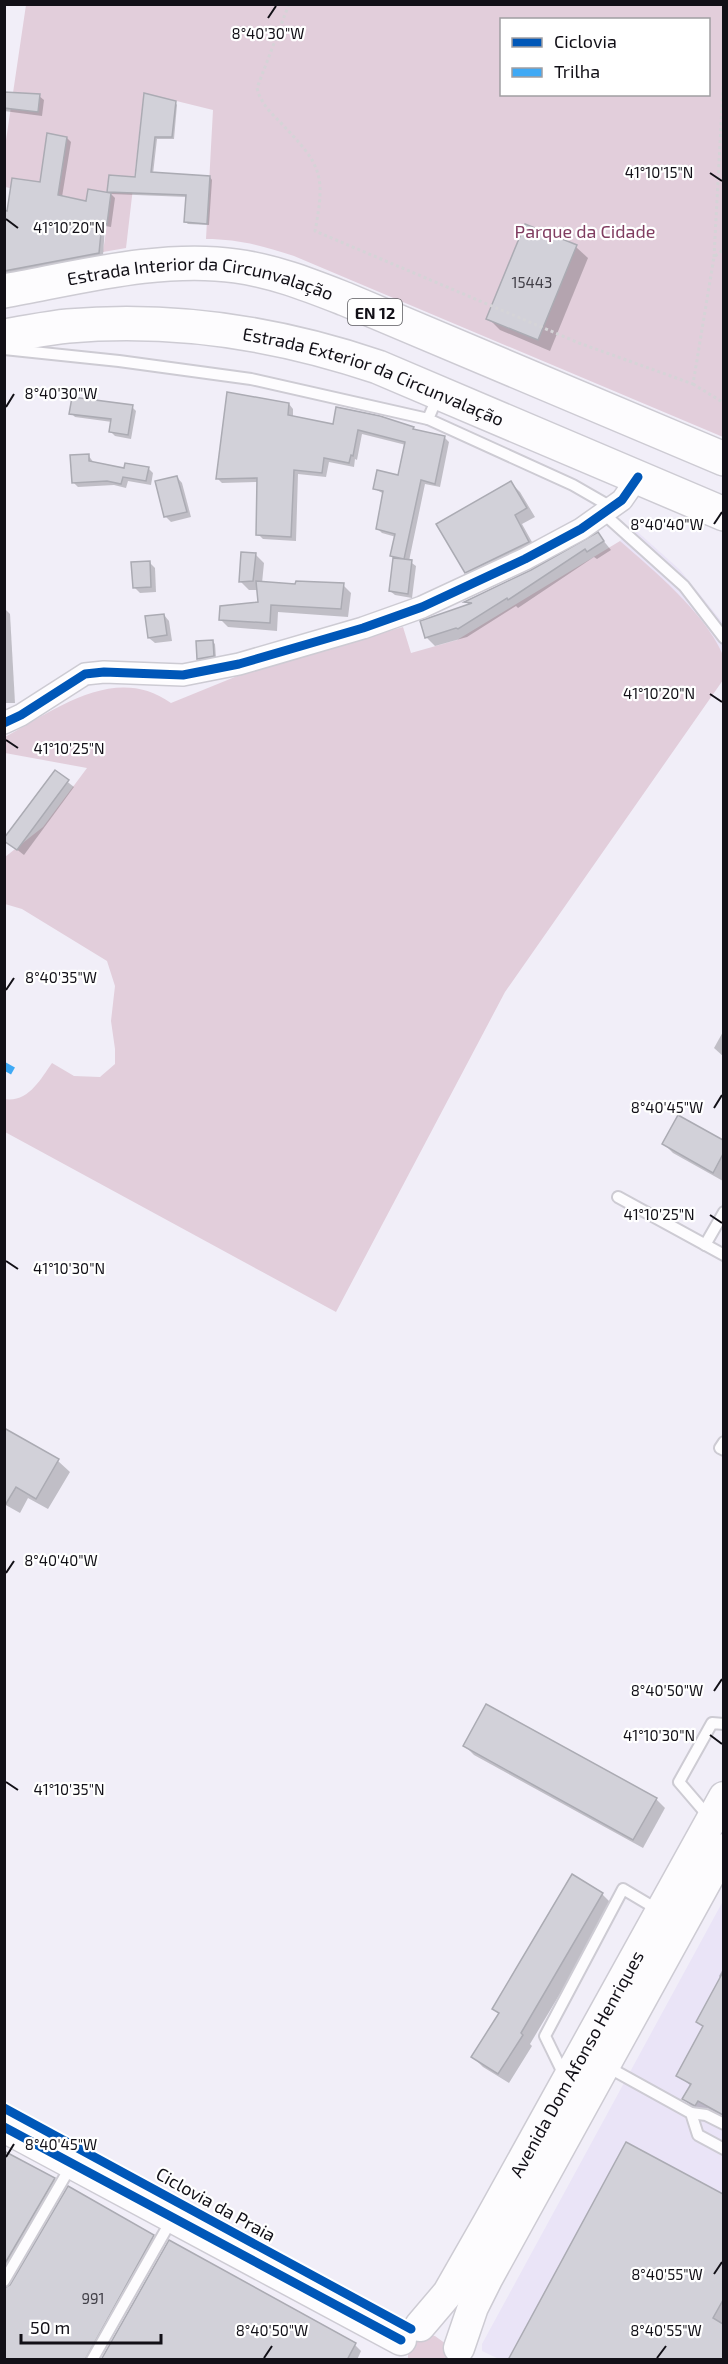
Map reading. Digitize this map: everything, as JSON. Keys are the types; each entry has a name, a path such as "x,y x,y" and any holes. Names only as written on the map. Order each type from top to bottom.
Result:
{"main road":[{"name":"Estrada Interior da Circunvalação","path":"4,291 166,264 234,265 266,271 298,280 345,299 723,459"},
{"name":"Estrada Exterior da Circunvalação","path":"4,336 65,326 143,323 192,325 332,351 378,367 434,406 638,477 723,514"},
{"name":"Avenida Dom Afonso Henriques","path":"406,2342 448,2293 717,1808"},
{"name":"Avenida Dom Afonso Henriques","path":"459,2354 473,2307 487,2280 723,1852"},
{"path":"4,2127 406,2342"},
{"name":"Avenida Dom Afonso Henriques","path":"406,2342 430,2325 448,2331 459,2354"}],"street":[{"path":"4,723 21,715 85,674 104,672 183,675 239,664 393,618 525,559 608,511 622,500 638,477"}],"lane":[{"path":"4,349 119,361 434,406 573,485 608,511 684,586 723,638"},
{"path":"618,1197 723,1256"},
{"path":"705,1245 723,1212"},
{"path":"723,1442 720,1448 723,1450"},
{"path":"717,1808 679,1782 712,1723 723,1724"},
{"path":"567,2081 545,2036 623,1890 660,1911"},
{"path":"605,2065 691,2113 706,2115 723,2124"},
{"path":"691,2113 698,2135 723,2150"},
{"path":"4,2281 72,2163"},
{"path":"92,2360 173,2218"}],"path":[{"path":"289,4 257,88 266,107 293,135 320,174 322,188 315,231 579,343 693,384 723,403"},
{"path":"693,384 714,257 723,68"},
{"path":"714,257 723,249"}],"shaded area":[{"path":"632,527 680,570 723,623 723,655 709,632 620,541"},
{"path":"723,1901 723,2300 691,2359 499,2359 482,2351 482,2344"}],"green space":[{"name":"Parque da Cidade","path":"26,5 723,5 723,437 294,256 251,244 206,239 213,110 144,93 126,248 103,252 114,175 109,175 105,204 98,191 88,189 86,201 63,196 36,214 18,212 22,179 12,178 10,188 5,187 5,147"},
{"path":"620,541 677,593 703,622 723,656 723,680 505,992 336,1312 5,1132 4,1099 27,1094 52,1063 74,1076 100,1077 115,1064 111,1021 115,986 107,961 22,909 5,904 5,857 43,827 87,768 5,753 5,737 65,704 107,689 128,688 150,692 171,703 252,670 403,627 411,653 457,640"},
{"path":"429,2335 435,2336 446,2344 449,2360 408,2360 409,2350 413,2343"}],"building":[{"path":"4,92 40,94 38,112 4,108"},
{"path":"144,93 176,101 172,137 155,137 151,172 210,176 207,224 184,222 186,195 107,192 109,175 135,177"},
{"path":"47,133 67,137 58,195 86,201 88,189 111,193 107,224 102,223 99,253 4,271 4,210 7,211 12,178 40,182"},
{"path":"525,224 577,245 538,340 486,319"},
{"path":"227,392 289,403 288,415 333,424 336,407 380,416 414,427 413,429 445,436 435,484 421,480 404,559 390,556 395,534 376,529 383,491 373,489 377,470 398,475 405,442 358,430 353,456 351,455 349,463 324,458 322,473 294,470 291,537 256,535 257,478 216,479"},
{"path":"72,397 133,405 128,435 109,432 111,419 69,414"},
{"path":"89,454 89,461 124,468 125,463 149,467 146,481 123,477 121,484 107,481 72,483 70,455"},
{"path":"177,476 187,512 164,517 155,481"},
{"path":"511,481 527,508 515,515 529,542 465,573 436,524"},
{"path":"598,532 604,541 587,552 585,549 508,600 507,598 458,629 425,638 420,621 472,603 464,602 531,570"},
{"path":"241,552 256,553 253,581 239,582"},
{"path":"393,558 412,560 408,594 389,591"},
{"path":"150,561 151,587 133,588 131,562"},
{"path":"256,581 295,584 296,581 344,583 341,609 271,605 270,623 219,620 220,606 258,602"},
{"path":"164,614 167,635 148,638 145,616"},
{"path":"213,640 214,656 197,659 196,641"},
{"path":"55,770 69,780 17,850 4,841 4,838"},
{"path":"678,1115 723,1140 723,1154 713,1173 662,1144"},
{"path":"4,1428 59,1459 36,1499 16,1487 4,1507"},
{"path":"486,1704 657,1798 633,1840 463,1746"},
{"path":"572,1874 603,1893 521,2033 523,2035 498,2074 471,2057 499,2013 492,2009"},
{"path":"723,1972 723,2115 698,2101 695,2106 682,2099 691,2084 676,2076 703,2026 696,2022"},
{"path":"626,2142 723,2194 723,2300 713,2318 723,2324 723,2360 508,2360"},
{"path":"4,2151 55,2178 4,2265"},
{"path":"68,2186 154,2235 85,2360 4,2360 4,2288 10,2285"},
{"path":"169,2240 356,2343 347,2360 101,2360"}],"marked path":[{"path":"4,1066 13,1071"}],"cycle path":[{"path":"4,723 21,715 85,674 104,672 183,675 239,664 363,628 422,607 525,559 581,529 622,500 638,477"},
{"name":"Ciclovia da Praia","path":"4,2108 411,2329"},
{"path":"4,2127 401,2340"}]}
